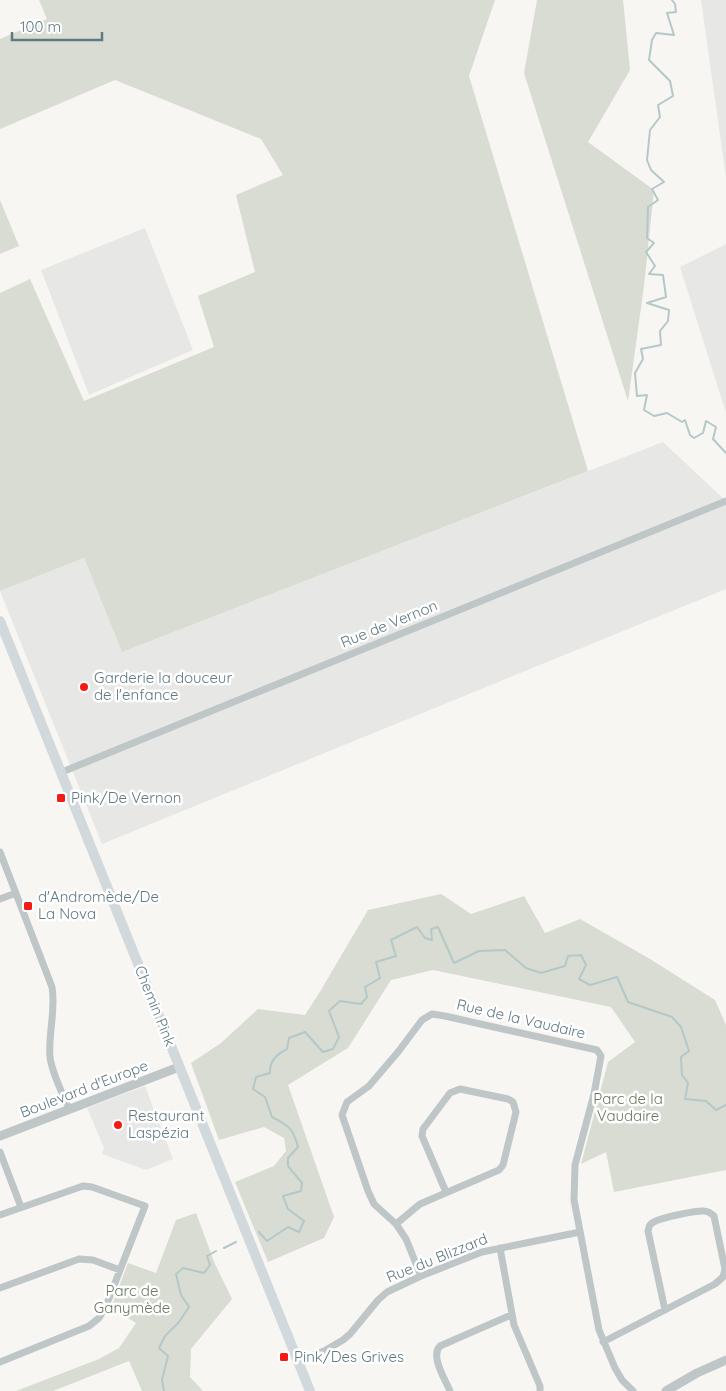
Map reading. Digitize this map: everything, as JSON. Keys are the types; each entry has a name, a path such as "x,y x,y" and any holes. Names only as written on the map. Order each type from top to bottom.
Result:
{"main road":[{"name":"Chemin Pink","path":"0,621 310,1391"}],"street":[{"name":"Rue de Vernon","path":"62,772 726,502"},
{"path":"0,852 52,987 50,1057 52,1067 69,1109"},
{"path":"0,899 16,893"},
{"name":"Rue de la Vaudaire","path":"421,1276 406,1239 396,1224 374,1204 368,1191 342,1115 347,1102 369,1086 422,1020 432,1014 597,1050 601,1056 594,1094 576,1165 574,1200 596,1318 603,1342 618,1374 633,1391"},
{"name":"Boulevard d'Europe","path":"0,1136 179,1067"},
{"path":"396,1224 420,1204 499,1170 503,1165 516,1112 513,1102 508,1099 460,1089 450,1093 423,1129 422,1136 446,1192"},
{"path":"0,1152 21,1207"},
{"path":"0,1215 83,1186 92,1187 145,1206 104,1311 99,1318 90,1326 0,1362"},
{"path":"603,1342 665,1310 715,1284 723,1277 724,1269 714,1216 705,1210 656,1220 650,1224 648,1231 665,1310"},
{"name":"Rue du Blizzard","path":"298,1361 330,1348 343,1340 387,1292 421,1276 482,1252 580,1232"},
{"path":"500,1248 511,1315 540,1386 540,1391"},
{"path":"0,1288 79,1259 93,1260 120,1270"},
{"path":"450,1391 436,1359 438,1348 511,1315"},
{"path":"666,1391 726,1360"}],"shaded area":[{"path":"701,0 726,0 726,178"},
{"path":"145,228 193,350 89,395 41,270"},
{"path":"726,244 726,413 680,267"},
{"path":"663,442 726,501 726,589 102,844 0,591 84,558 122,652"},
{"path":"145,1086 173,1159 146,1170 102,1154 104,1148 87,1108"}],"green space":[{"path":"39,0 495,0 469,76 588,471 122,652 84,558 0,591 0,293 30,279 84,401 214,347 198,296 255,272 236,195 283,175 261,139 115,80 0,129 0,39 47,19"},
{"path":"537,0 623,0 630,70 588,142 654,190 644,286 628,401 524,73"},
{"path":"0,200 19,246 0,254"},
{"name":"Parc de la Vaudaire","path":"441,894 471,914 524,896 545,933 580,919 650,959 715,1000 726,1025 726,1170 614,1192 606,1152 581,1164 608,1062 635,1042 611,1007 433,970 391,980 348,1048 288,1085 334,1217 324,1238 268,1262 235,1182 274,1166 286,1151 284,1138 264,1127 219,1140 191,1063 221,1043 258,1009 305,1015 368,910"},
{"name":"Parc de Ganymède","path":"196,1213 215,1264 232,1299 191,1349 190,1377 203,1391 142,1391 129,1361 53,1391 16,1391 99,1359 119,1348 136,1323 111,1308 128,1263 156,1273 176,1220"}],"waterway":[{"path":"672,0 675,4 676,12 667,13 674,35 656,33 652,40 649,60 670,81 673,96 658,105 660,117 650,130 647,160 651,170 664,182 652,189 658,200 648,207 647,238 654,243 646,252 655,266 649,274 663,275 666,297 647,303 669,310 668,321 660,331 661,345 641,349 643,359 635,373 637,396 647,395 644,410 654,416 667,413 682,422 685,420 690,435 694,438 703,433 706,421 716,427 713,439 726,453"},
{"path":"259,1232 267,1241 288,1227 299,1232 304,1221 288,1209 283,1196 301,1191 302,1183 288,1166 288,1158 298,1147 289,1128 272,1117 265,1097 253,1089 256,1077 270,1073 274,1058 287,1049 289,1038 305,1032 323,1052 333,1049 339,1037 329,1011 340,1001 361,1004 367,997 365,987 380,978 376,962 396,956 391,940 417,927 425,938 432,940 431,929 438,927 454,963 479,951 505,950 526,968 541,973 565,966 568,956 581,955 586,965 579,979 590,985 617,977 628,1002 672,1017 681,1027 689,1051 681,1057 682,1075 688,1083 685,1099 706,1101 716,1110 726,1105"},
{"path":"224,1248 236,1242"},
{"path":"164,1391 162,1380 168,1356 159,1348 165,1336 179,1322 189,1307 181,1295 176,1274 183,1268 204,1273 210,1265 207,1256 216,1251"}],"place":[{"name":"Garderie la douceur de l'enfance","path":"84,687"},
{"name":"Pink/De Vernon","path":"61,798"},
{"name":"d'Andromède/De La Nova","path":"28,906"},
{"name":"Restaurant Laspézia","path":"118,1125"},
{"name":"Pink/Des Grives","path":"284,1357"}]}
